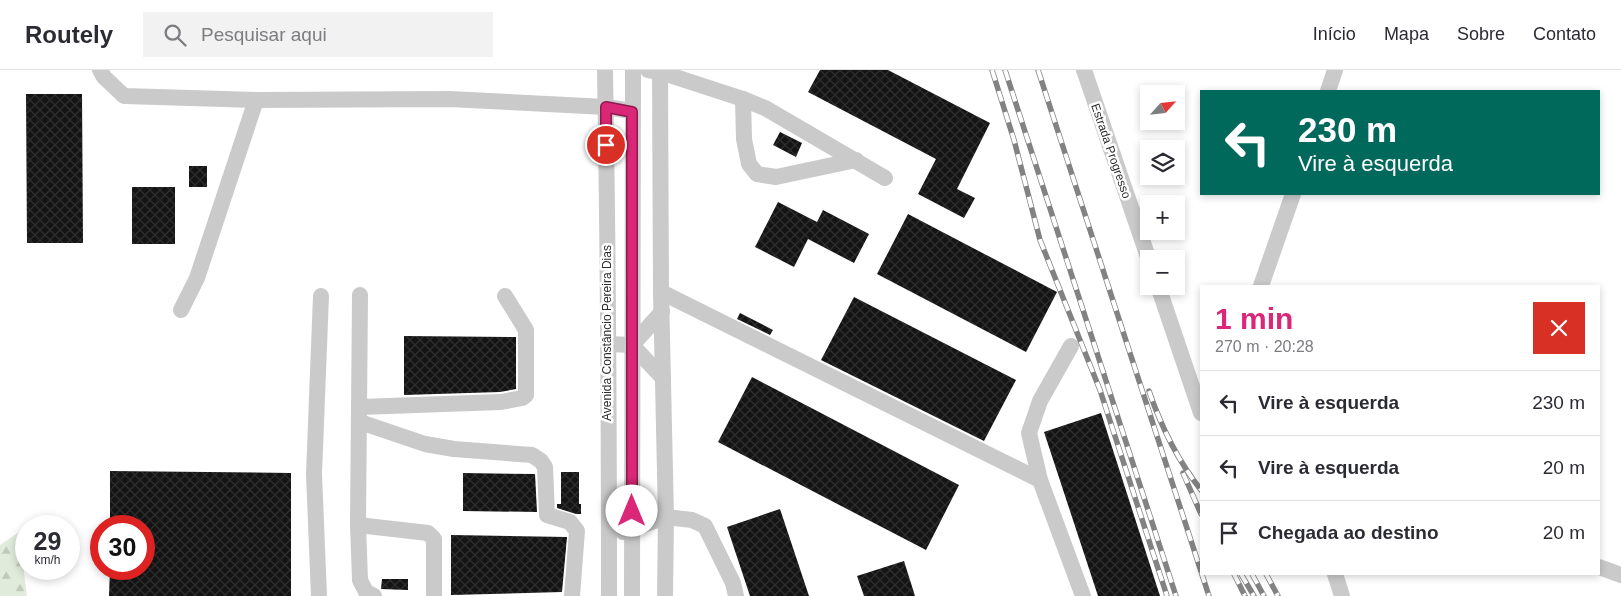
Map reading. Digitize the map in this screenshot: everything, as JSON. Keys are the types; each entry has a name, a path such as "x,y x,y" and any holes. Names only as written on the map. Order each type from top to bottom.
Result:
{"street":[{"path":"100,70 104,77 124,96 256,100 449,99 606,107 632,112"},
{"name":"Avenida Constâncio Pereira Dias","path":"605,70 609,596"},
{"name":"Avenida Constâncio Pereira Dias","path":"632,70 632,596"},
{"name":"Estrada Progresso","path":"1084,70 1146,250"},
{"path":"1328,90 1335,70"},
{"path":"664,596 666,517 656,71 765,108 885,178"},
{"path":"743,99 744,139 749,164 757,174 776,177 856,160"},
{"path":"181,310 197,278 256,100"},
{"path":"1261,285 1292,195"},
{"path":"661,292 1040,480"},
{"path":"360,295 358,525 360,580 366,592 374,596"},
{"path":"1161,295 1200,410"},
{"path":"319,596 314,474 321,296"},
{"path":"360,415 500,402 522,398 526,395 526,330 505,296"},
{"path":"632,345 662,312"},
{"path":"608,344 632,345 663,378"},
{"path":"1071,346 1040,401 1029,433 1040,480 1082,596"},
{"path":"360,415 425,444 454,449 532,455 541,461 545,467 547,515 570,522 577,531 572,596"},
{"path":"607,440 632,438"},
{"path":"609,537 666,517 692,520 705,526 733,583 736,596"},
{"path":"358,525 428,534 434,539 434,596"},
{"path":"1600,567 1621,575"},
{"path":"1335,575 1342,596"}],"green space":[{"path":"15,535 15,580 25,580 27,596 0,596 0,545"}],"building":[{"path":"820,70 888,70 990,123 957,189 975,198 964,218 918,194 936,159 808,92"},
{"path":"26,94 82,94 83,243 27,243"},
{"path":"780,132 802,143 796,157 773,145"},
{"path":"189,166 207,166 207,187 189,187"},
{"path":"132,187 175,187 175,244 132,244"},
{"path":"778,202 817,222 823,210 869,234 854,263 808,239 794,267 755,247"},
{"path":"908,214 1057,292 1026,352 877,274"},
{"path":"854,297 1016,380 984,441 821,360"},
{"path":"740,313 773,330 770,335 737,319"},
{"path":"404,336 516,337 516,389 500,392 404,395"},
{"path":"752,377 959,485 926,550 718,442"},
{"path":"1101,413 1160,596 1098,596 1044,432"},
{"path":"110,471 291,473 291,596 109,596 110,580 155,580 155,515 110,515"},
{"path":"561,472 579,472 579,504 581,504 581,514 557,508 557,504 561,504"},
{"path":"463,473 535,474 537,512 463,511"},
{"path":"780,509 809,596 750,596 727,527"},
{"path":"451,535 567,537 562,592 451,595"},
{"path":"904,561 915,596 864,596 857,576"},
{"path":"382,579 408,579 408,590 381,589"}],"railway":[{"path":"992,70 1014,140 1040,240 1100,390 1167,596"},
{"path":"1005,70 1176,596"},
{"path":"1038,70 1200,568"},
{"path":"1149,391 1171,443 1200,489"},
{"path":"1183,473 1200,512"},
{"path":"1202,575 1209,596"},
{"path":"1234,575 1245,596"},
{"path":"1242,575 1254,596"},
{"path":"1253,575 1264,596"},
{"path":"1267,575 1278,596"}],"route":[{"path":"606,145 606,107 632,112 632,511"}]}
